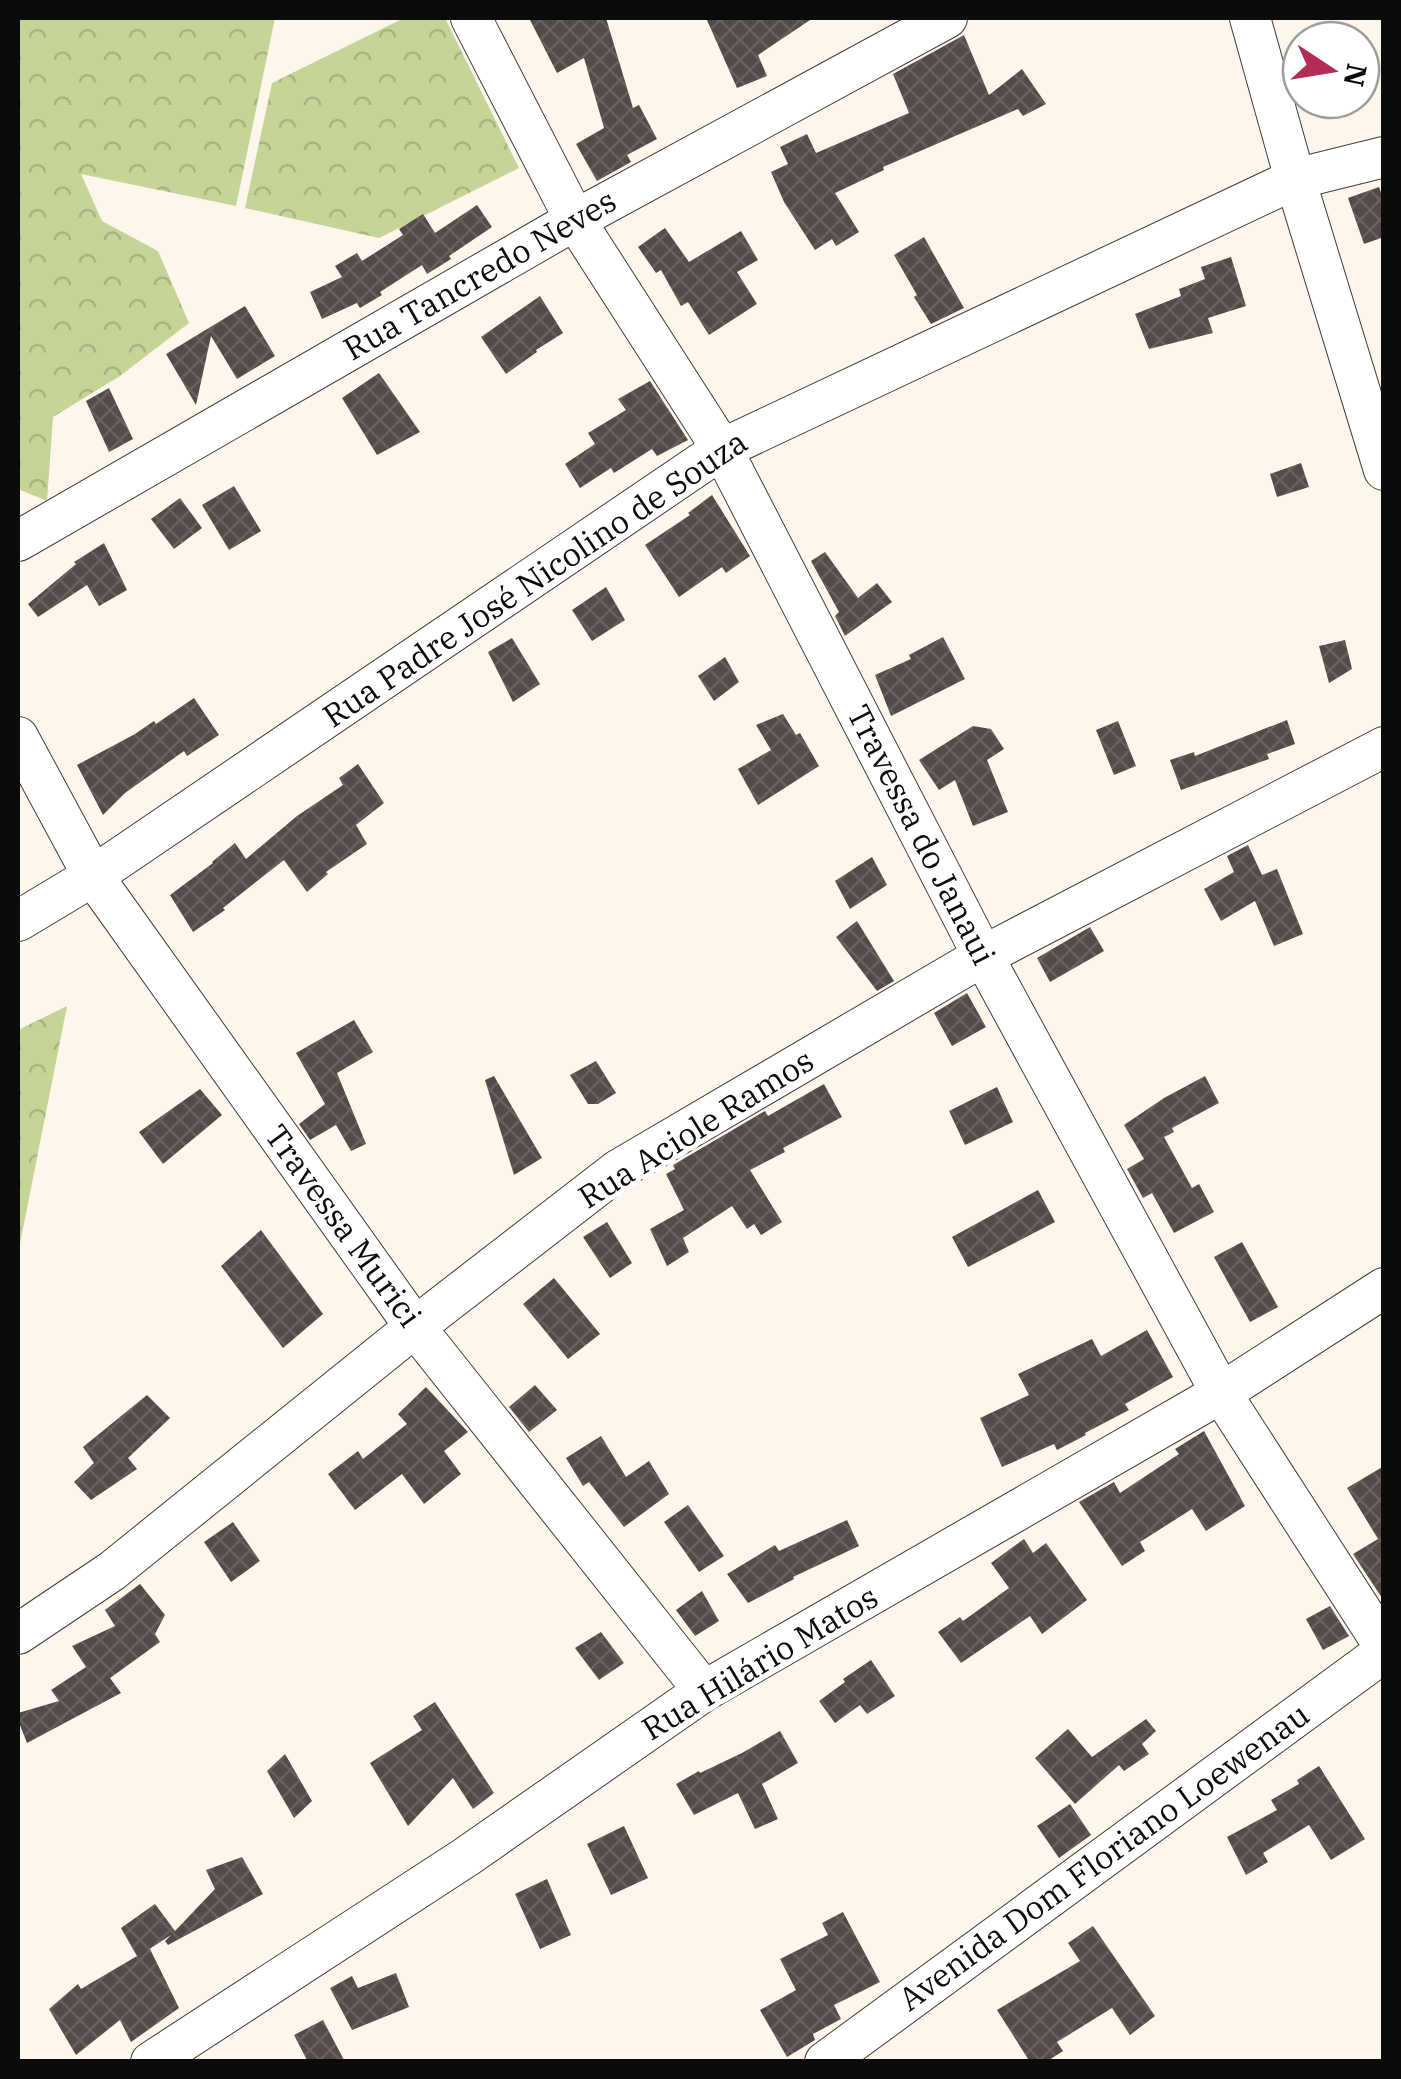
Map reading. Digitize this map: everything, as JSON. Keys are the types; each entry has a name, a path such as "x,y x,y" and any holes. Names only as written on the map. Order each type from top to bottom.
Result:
{"street":[{"name":"Travessa do Janaui","path":"471,18 575,220 722,448 983,956 1222,1393 1384,1649"},
{"name":"Rua Tancredo Neves","path":"18,541 575,220 947,18"},
{"path":"1250,18 1384,470"},
{"name":"Rua Padre José Nicolino de Souza","path":"18,921 93,876 722,448 1295,179 1384,157"},
{"name":"Travessa Murici","path":"18,737 93,876 415,1327 704,1691"},
{"name":"Rua Aciole Ramos","path":"18,1634 112,1571 415,1327 618,1170 983,956 1384,748"},
{"name":"Rua Hilário Matos","path":"152,2062 466,1858 704,1691 1222,1393 1384,1288"},
{"name":"Avenida Dom Floriano Loewenau","path":"825,2062 1384,1649"}],"green space":[{"path":"18,18 275,18 236,206 81,174 102,221 158,251 189,323 120,376 53,417 47,501 18,489"},
{"path":"404,18 445,18 519,168 379,238 245,208 272,83"},
{"path":"67,1006 18,1254 18,1030"}],"building":[{"path":"529,18 606,18 633,108 639,105 657,139 627,155 631,162 597,181 576,144 604,128 584,58 557,73"},
{"path":"706,18 813,18 758,55 767,76 737,88"},
{"path":"964,35 989,95 1022,69 1046,104 1023,116 1018,109 883,167 884,170 835,193 859,232 836,246 832,239 815,250 784,202 771,172 788,164 780,147 807,134 816,153 909,113 893,74"},
{"path":"1379,187 1384,201 1384,237 1364,244 1348,198"},
{"path":"477,205 492,227 449,256 451,259 427,274 422,265 360,308 357,303 322,319 310,292 342,277 335,266 357,253 362,261 403,235 399,229 423,214 435,233"},
{"path":"665,228 689,262 741,231 758,260 737,272 757,304 709,335 688,302 681,306 661,270 656,273 638,247"},
{"path":"924,237 964,308 931,324 894,255"},
{"path":"1231,257 1246,306 1208,318 1213,333 1149,349 1135,314 1181,296 1179,289 1205,279 1201,267"},
{"path":"540,296 563,333 506,374 481,337"},
{"path":"245,306 275,356 237,379 211,336 196,405 166,354"},
{"path":"379,373 420,432 377,455 342,398"},
{"path":"650,381 688,440 657,456 652,449 614,473 611,468 580,488 565,464 595,444 588,433 626,410 618,399"},
{"path":"109,388 133,439 109,452 86,401"},
{"path":"1301,463 1309,487 1277,497 1270,474"},
{"path":"234,486 261,531 229,550 202,505"},
{"path":"712,495 750,556 726,573 722,567 679,597 645,545"},
{"path":"180,498 202,528 174,549 151,519"},
{"path":"104,543 127,590 99,606 87,585 38,617 28,604 74,562"},
{"path":"825,552 858,598 877,583 892,602 845,636 835,616 839,612 811,561"},
{"path":"606,587 625,620 592,641 572,610"},
{"path":"943,637 965,679 891,716 875,675 911,659 909,655"},
{"path":"512,638 540,684 513,702 488,652"},
{"path":"1345,640 1352,669 1329,683 1319,646"},
{"path":"725,657 739,682 714,701 698,676"},
{"path":"194,698 219,735 187,756 184,751 125,793 103,815 77,765 154,721 156,724"},
{"path":"783,714 796,735 800,733 819,766 758,805 738,769 771,750 756,725"},
{"path":"1287,720 1295,744 1267,754 1269,759 1181,790 1170,760 1194,752 1195,756"},
{"path":"1118,721 1136,766 1114,775 1096,730"},
{"path":"973,726 991,729 1004,749 987,760 1008,812 973,826 955,780 939,790 919,760"},
{"path":"358,764 384,803 356,825 367,844 326,872 307,892 284,860 193,932 170,895 235,843 246,859 297,816 343,785 339,778"},
{"path":"1248,845 1262,875 1277,869 1303,934 1274,946 1255,901 1221,921 1204,889 1234,872 1227,856"},
{"path":"872,857 887,885 850,909 835,881"},
{"path":"857,921 894,981 877,991 836,937"},
{"path":"1090,927 1104,951 1050,982 1037,958"},
{"path":"967,993 986,1027 952,1046 934,1013"},
{"path":"354,1020 373,1052 337,1073 366,1144 351,1151 336,1125 310,1140 299,1124 325,1104 296,1053"},
{"path":"596,1061 616,1093 598,1104 588,1104 570,1075"},
{"path":"494,1076 542,1158 514,1175 485,1080"},
{"path":"1205,1076 1219,1103 1172,1128 1174,1132 1164,1137 1192,1188 1199,1184 1214,1212 1174,1233 1152,1193 1143,1198 1127,1169 1144,1159 1124,1125"},
{"path":"824,1084 842,1117 750,1170 782,1222 761,1235 754,1224 747,1229 732,1206 683,1238 689,1252 667,1266 650,1229 684,1210 666,1174 675,1169 673,1165 765,1111 768,1116"},
{"path":"997,1087 1013,1122 965,1145 949,1111"},
{"path":"200,1089 222,1115 163,1164 139,1132"},
{"path":"1038,1190 1055,1222 968,1267 952,1237"},
{"path":"607,1222 632,1263 610,1278 583,1237"},
{"path":"261,1230 323,1314 283,1348 221,1266"},
{"path":"1242,1242 1278,1307 1250,1322 1214,1257"},
{"path":"554,1278 600,1334 568,1359 523,1304"},
{"path":"1147,1330 1173,1377 1125,1404 1129,1410 1086,1435 1057,1450 1054,1444 1002,1467 980,1418 1029,1395 1018,1374 1092,1339 1101,1356"},
{"path":"535,1385 557,1410 529,1432 509,1407"},
{"path":"426,1387 468,1432 444,1451 461,1474 424,1504 402,1474 355,1510 328,1474 358,1451 363,1459 407,1424 398,1414"},
{"path":"147,1395 170,1418 128,1458 137,1469 91,1500 74,1482 94,1463 83,1447"},
{"path":"1204,1431 1245,1506 1206,1531 1192,1509 1140,1542 1145,1551 1122,1566 1079,1502 1114,1482 1120,1493 1179,1454 1175,1449"},
{"path":"601,1436 626,1477 649,1461 669,1494 624,1527 589,1482 583,1486 566,1458"},
{"path":"1384,1466 1384,1601 1353,1554 1378,1539 1347,1488"},
{"path":"688,1505 724,1556 699,1572 664,1522"},
{"path":"847,1520 859,1546 748,1603 727,1574 775,1545 779,1551"},
{"path":"233,1522 260,1561 231,1582 204,1542"},
{"path":"1024,1539 1033,1553 1046,1543 1087,1600 1042,1634 1030,1616 961,1663 938,1632 960,1617 963,1621 1009,1588 991,1563"},
{"path":"140,1584 165,1615 155,1634 160,1642 110,1678 121,1693 27,1743 18,1713 59,1701 51,1690 86,1667 72,1646 115,1626 105,1610"},
{"path":"702,1591 719,1621 695,1636 676,1610"},
{"path":"1330,1606 1349,1636 1323,1650 1306,1619"},
{"path":"601,1632 624,1663 599,1680 575,1648"},
{"path":"871,1660 895,1696 867,1714 860,1705 835,1723 819,1701"},
{"path":"435,1702 494,1793 473,1809 453,1778 408,1826 370,1763 422,1730 413,1716"},
{"path":"1146,1719 1156,1731 1142,1744 1149,1754 1124,1771 1119,1765 1075,1804 1035,1758 1068,1729 1092,1757"},
{"path":"780,1731 798,1763 762,1784 778,1819 755,1829 738,1793 694,1815 676,1784"},
{"path":"285,1754 312,1801 294,1818 267,1771"},
{"path":"1319,1766 1365,1839 1331,1860 1309,1825 1263,1853 1268,1862 1246,1875 1227,1837 1277,1810 1271,1800 1299,1784 1297,1780"},
{"path":"1070,1804 1091,1835 1059,1858 1037,1826"},
{"path":"624,1826 648,1878 611,1895 587,1844"},
{"path":"242,1857 263,1894 168,1945 165,1941 171,1935 148,1950 179,2008 131,2042 120,2020 76,2055 49,2009 78,1984 81,1989 137,1956 121,1928 155,1904 175,1931 215,1889 206,1870"},
{"path":"547,1879 571,1935 540,1949 515,1894"},
{"path":"843,1912 880,1982 834,2005 841,2019 813,2034 815,2040 787,2057 760,2010 796,1990 780,1959 828,1935 822,1923"},
{"path":"1093,1926 1155,2016 1130,2035 1112,2008 1057,2042 1063,2051 1046,2062 1030,2062 997,2010 1080,1961 1068,1943"},
{"path":"396,1973 409,2007 352,2030 330,1988 352,1976 358,1988"},
{"path":"323,2020 345,2062 308,2062 294,2035"}]}
